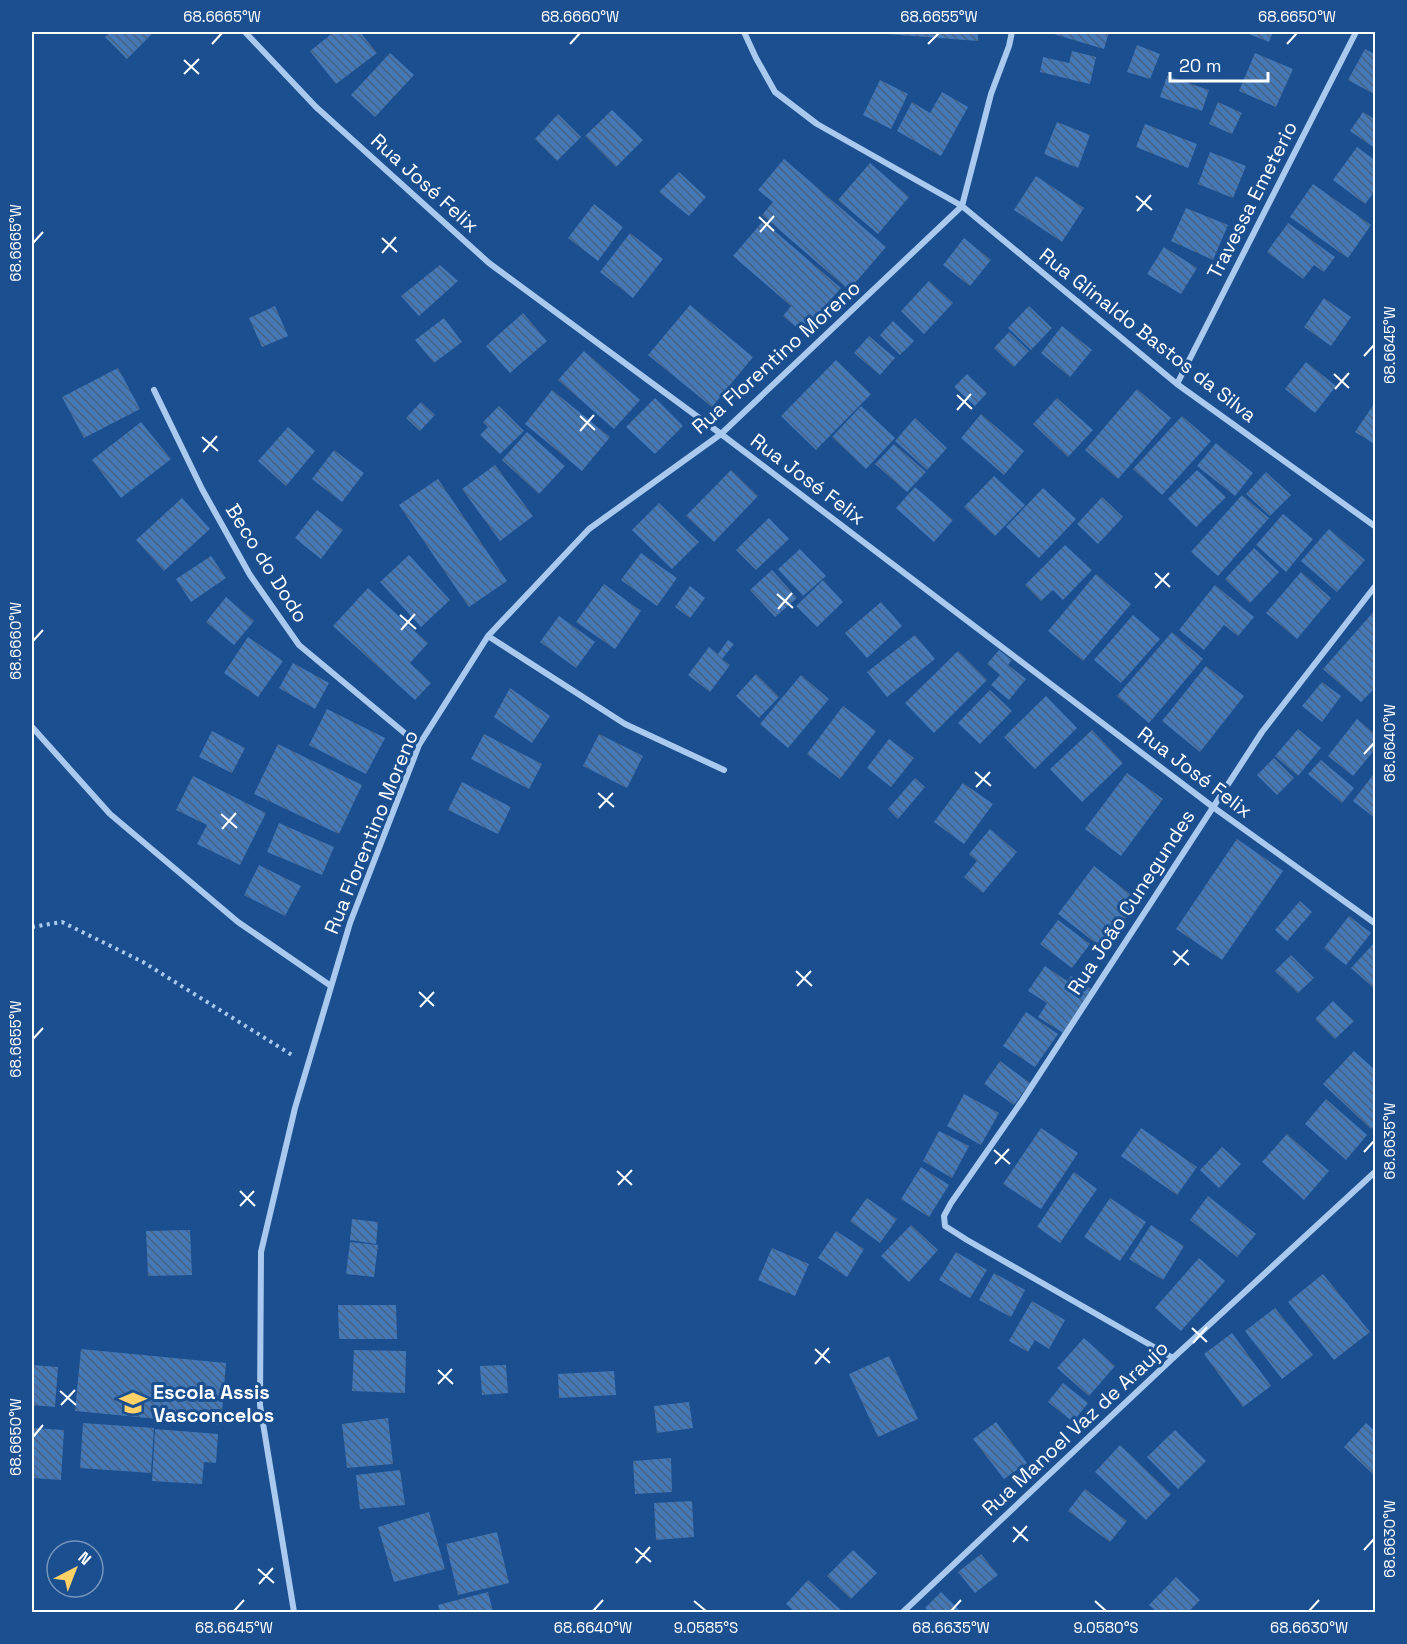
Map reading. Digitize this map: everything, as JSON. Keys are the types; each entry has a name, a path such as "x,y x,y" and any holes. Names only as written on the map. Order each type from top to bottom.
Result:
{"street":[{"name":"Rua José Felix","path":"245,32 316,107 489,263 721,434 1213,807 1376,924"},
{"name":"Rua Glinaldo Bastos da Silva","path":"744,32 775,92 817,124 962,206 1177,384 1376,526"},
{"path":"962,206 991,93 1012,32"},
{"name":"Travessa Emeterio","path":"1177,384 1356,32"},
{"name":"Rua Florentino Moreno","path":"294,1612 260,1405 261,1252 307,1064 350,923 419,745 488,636 589,529 721,434 962,206"},
{"name":"Beco do Dodo","path":"154,390 202,489 250,574 300,645 419,745"},
{"name":"Rua João Cunegundes","path":"1173,1358 967,1240 945,1226 944,1216 1022,1101 1262,732 1376,585"},
{"path":"488,636 625,724 724,770"},
{"path":"32,727 110,814 238,922 331,986"},
{"name":"Rua Manoel Vaz de Araujo","path":"903,1612 1376,1171"}],"path":[{"path":"32,927 62,922 133,957 307,1064"}],"building":[{"path":"110,32 154,32 127,59 105,37"},
{"path":"334,32 360,32 377,53 336,84 310,51"},
{"path":"887,32 978,32 978,41 887,34"},
{"path":"1047,32 1109,32 1104,49"},
{"path":"1244,32 1273,32 1269,42"},
{"path":"1137,45 1160,54 1150,79 1127,72"},
{"path":"1365,49 1376,55 1376,95 1348,80"},
{"path":"1072,51 1096,57 1090,84 1040,72 1043,57 1069,63"},
{"path":"390,53 414,75 375,117 351,95"},
{"path":"1255,53 1293,69 1276,107 1239,91"},
{"path":"1167,76 1209,90 1202,111 1160,97"},
{"path":"880,80 908,94 891,129 863,115"},
{"path":"942,92 968,107 941,156 897,131 912,102 930,113"},
{"path":"1218,102 1242,113 1232,134 1209,124"},
{"path":"612,110 643,140 616,167 585,136"},
{"path":"1363,112 1376,120 1376,149 1350,131"},
{"path":"558,114 581,137 557,161 535,139"},
{"path":"1057,122 1090,135 1078,168 1044,154"},
{"path":"1145,124 1197,144 1188,168 1136,147"},
{"path":"1357,147 1376,161 1376,190 1365,204 1333,180"},
{"path":"1210,152 1246,166 1233,198 1198,184"},
{"path":"784,159 886,247 849,290 762,215 773,202 758,190"},
{"path":"870,163 909,197 878,234 838,200"},
{"path":"679,172 706,197 689,216 659,192"},
{"path":"1036,176 1084,208 1062,242 1014,210"},
{"path":"1313,184 1371,225 1348,258 1290,217"},
{"path":"594,204 623,227 598,261 568,238"},
{"path":"1186,208 1228,225 1213,260 1171,241"},
{"path":"763,221 841,288 802,332 783,316 791,306 733,256"},
{"path":"1288,223 1335,257 1324,272 1314,265 1303,279 1267,252"},
{"path":"630,233 663,259 633,298 600,272"},
{"path":"964,238 991,260 970,286 943,265"},
{"path":"1164,247 1197,268 1181,294 1147,274"},
{"path":"440,265 458,281 419,316 401,296"},
{"path":"929,281 953,303 924,334 901,311"},
{"path":"1324,298 1351,317 1331,346 1304,327"},
{"path":"690,305 753,357 712,407 648,355"},
{"path":"275,306 288,336 262,347 249,318"},
{"path":"1029,306 1052,328 1031,350 1008,328"},
{"path":"523,313 547,341 510,373 486,346"},
{"path":"444,318 462,342 434,363 415,340"},
{"path":"893,321 914,341 900,355 880,335"},
{"path":"1062,326 1092,350 1070,377 1041,353"},
{"path":"1009,332 1029,351 1014,367 994,348"},
{"path":"869,336 895,358 880,375 854,353"},
{"path":"584,351 640,400 614,429 558,380"},
{"path":"836,360 871,394 816,450 781,416"},
{"path":"1306,362 1336,386 1315,413 1285,389"},
{"path":"118,368 140,409 84,438 62,397"},
{"path":"967,374 987,393 975,406 954,387"},
{"path":"1137,389 1171,418 1118,479 1085,450"},
{"path":"552,390 610,437 582,471 525,424"},
{"path":"655,398 683,426 655,454 626,427"},
{"path":"1057,398 1093,430 1068,457 1033,424"},
{"path":"1376,401 1376,445 1355,432"},
{"path":"421,402 435,415 420,431 406,418"},
{"path":"499,406 524,431 500,454 480,435 488,427 483,422"},
{"path":"861,406 895,438 866,469 832,437"},
{"path":"981,414 1024,451 1004,475 961,438"},
{"path":"1182,416 1211,441 1162,495 1133,469"},
{"path":"915,418 947,448 927,470 895,441"},
{"path":"141,422 171,459 121,498 92,460"},
{"path":"288,427 315,451 286,486 258,461"},
{"path":"527,432 565,466 539,494 502,460"},
{"path":"1216,443 1253,473 1235,496 1197,466"},
{"path":"894,444 926,472 907,492 875,464"},
{"path":"334,450 364,473 342,502 312,479"},
{"path":"495,465 533,516 500,541 462,489"},
{"path":"731,470 758,496 714,542 686,516"},
{"path":"1197,470 1226,497 1196,527 1168,499"},
{"path":"1266,472 1291,495 1270,516 1246,494"},
{"path":"994,476 1025,505 995,536 964,507"},
{"path":"438,479 507,581 469,607 399,505"},
{"path":"915,487 953,520 934,542 896,508"},
{"path":"1043,488 1076,519 1039,558 1006,527"},
{"path":"1242,495 1269,518 1218,576 1191,552"},
{"path":"1102,497 1123,517 1098,544 1077,524"},
{"path":"182,498 210,529 164,571 136,540"},
{"path":"659,503 699,542 672,569 632,530"},
{"path":"317,510 343,530 321,559 295,538"},
{"path":"1283,514 1313,539 1286,572 1256,545"},
{"path":"769,518 789,539 756,570 736,550"},
{"path":"1329,529 1365,560 1337,592 1301,561"},
{"path":"1065,545 1092,570 1063,600 1053,590 1041,601 1025,585"},
{"path":"1254,548 1279,572 1250,603 1225,579"},
{"path":"800,549 826,576 803,596 778,569"},
{"path":"641,553 677,578 657,606 621,580"},
{"path":"409,555 450,600 421,627 380,582"},
{"path":"211,556 226,578 191,602 176,579"},
{"path":"772,570 797,598 775,617 750,590"},
{"path":"1301,572 1331,598 1297,639 1266,613"},
{"path":"1096,574 1131,604 1083,661 1048,631"},
{"path":"823,580 843,602 817,627 796,606"},
{"path":"604,584 641,611 615,649 576,622"},
{"path":"1215,585 1254,617 1238,636 1224,625 1204,650 1179,630"},
{"path":"690,586 705,598 690,618 675,607"},
{"path":"368,588 428,643 410,663 431,683 415,700 333,626"},
{"path":"226,597 254,621 234,645 206,622"},
{"path":"881,602 902,626 867,658 845,633"},
{"path":"1376,609 1376,687 1361,702 1323,669"},
{"path":"1133,615 1160,639 1121,683 1094,660"},
{"path":"559,616 595,642 576,668 540,642"},
{"path":"1172,632 1203,659 1149,723 1117,696"},
{"path":"915,635 935,659 887,697 867,672"},
{"path":"248,637 283,661 258,697 224,673"},
{"path":"728,640 734,644 722,659 730,665 710,692 688,675 709,647 718,654"},
{"path":"999,650 1012,660 1008,665 1026,679 1009,700 991,685 1000,675 987,664"},
{"path":"958,651 987,680 934,733 905,703"},
{"path":"293,663 329,683 315,709 279,688"},
{"path":"1206,666 1244,696 1200,752 1162,721"},
{"path":"756,674 779,697 759,718 736,696"},
{"path":"801,675 829,699 788,748 760,724"},
{"path":"1322,682 1341,696 1322,722 1302,706"},
{"path":"510,688 550,716 532,743 494,717"},
{"path":"990,690 1012,711 980,744 958,723"},
{"path":"1046,696 1077,728 1035,769 1004,737"},
{"path":"843,706 876,731 840,779 807,754"},
{"path":"327,709 385,738 366,774 309,745"},
{"path":"1357,719 1376,735 1376,748 1353,776 1328,756"},
{"path":"1298,729 1321,748 1298,776 1275,756"},
{"path":"1092,730 1123,763 1082,802 1050,769"},
{"path":"212,731 245,748 232,773 199,757"},
{"path":"484,734 542,764 529,789 471,759"},
{"path":"599,734 643,756 627,788 583,766"},
{"path":"889,739 914,758 891,787 867,768"},
{"path":"278,744 362,785 339,834 254,794"},
{"path":"1274,758 1294,778 1277,795 1257,775"},
{"path":"1321,760 1354,788 1342,803 1308,774"},
{"path":"1376,771 1376,819 1353,801"},
{"path":"1127,773 1163,799 1121,856 1085,829"},
{"path":"193,776 266,813 240,865 197,844 207,825 176,810"},
{"path":"915,778 925,787 898,819 888,809"},
{"path":"462,782 511,807 498,834 448,810"},
{"path":"963,783 993,804 964,844 934,822"},
{"path":"279,823 334,847 322,875 267,852"},
{"path":"990,829 1017,852 983,893 964,877 977,861 969,854"},
{"path":"1237,839 1283,871 1222,960 1176,929"},
{"path":"259,865 301,886 285,916 244,895"},
{"path":"1094,866 1139,901 1102,948 1058,914"},
{"path":"1300,901 1312,912 1287,941 1275,930"},
{"path":"1349,916 1371,933 1346,965 1324,948"},
{"path":"1058,920 1090,944 1072,968 1040,944"},
{"path":"1376,941 1376,990 1351,968"},
{"path":"1291,955 1314,978 1298,993 1275,971"},
{"path":"1045,966 1067,981 1071,976 1091,989 1063,1033 1038,1017 1047,1003 1028,991"},
{"path":"1333,1001 1354,1021 1335,1039 1315,1019"},
{"path":"1026,1012 1058,1034 1035,1067 1003,1046"},
{"path":"1354,1051 1376,1071 1376,1124 1371,1129 1323,1084"},
{"path":"1000,1061 1030,1083 1014,1105 984,1084"},
{"path":"964,1094 999,1113 981,1145 947,1126"},
{"path":"1326,1099 1367,1135 1346,1160 1305,1124"},
{"path":"1041,1128 1078,1153 1041,1209 1003,1184"},
{"path":"1141,1128 1197,1167 1177,1195 1121,1156"},
{"path":"939,1131 969,1146 952,1178 923,1161"},
{"path":"1287,1134 1329,1171 1304,1200 1262,1162"},
{"path":"1222,1147 1241,1164 1219,1188 1200,1170"},
{"path":"921,1167 949,1185 929,1217 901,1199"},
{"path":"1074,1172 1097,1189 1060,1243 1037,1227"},
{"path":"1208,1196 1256,1234 1237,1257 1190,1220"},
{"path":"867,1198 897,1219 880,1243 850,1221"},
{"path":"1110,1198 1146,1222 1120,1261 1084,1237"},
{"path":"352,1219 378,1222 376,1244 350,1240"},
{"path":"911,1225 938,1250 909,1282 881,1256"},
{"path":"1151,1225 1184,1246 1163,1280 1129,1259"},
{"path":"190,1230 192,1275 148,1276 146,1231"},
{"path":"836,1231 864,1249 847,1277 818,1258"},
{"path":"350,1242 378,1245 374,1277 346,1274"},
{"path":"772,1248 809,1264 795,1296 758,1280"},
{"path":"956,1252 987,1270 970,1298 939,1280"},
{"path":"1199,1258 1225,1281 1181,1331 1155,1308"},
{"path":"994,1273 1025,1290 1011,1317 979,1300"},
{"path":"1323,1274 1370,1332 1334,1360 1288,1302"},
{"path":"1032,1301 1065,1320 1049,1349 1035,1340 1028,1352 1009,1341"},
{"path":"338,1305 396,1305 397,1339 339,1339"},
{"path":"1275,1308 1313,1355 1282,1379 1245,1331"},
{"path":"1232,1333 1271,1386 1243,1407 1204,1354"},
{"path":"1084,1338 1115,1366 1089,1396 1057,1368"},
{"path":"81,1349 226,1363 221,1425 75,1411"},
{"path":"354,1350 406,1351 405,1393 352,1391"},
{"path":"889,1356 918,1419 878,1437 849,1374"},
{"path":"32,1365 58,1367 55,1407 32,1405"},
{"path":"506,1365 508,1393 482,1395 480,1366"},
{"path":"614,1371 616,1395 559,1398 558,1374"},
{"path":"1063,1383 1088,1403 1073,1422 1048,1402"},
{"path":"689,1402 693,1428 657,1433 654,1406"},
{"path":"388,1418 393,1464 347,1468 342,1424"},
{"path":"996,1422 1027,1463 1004,1479 973,1439"},
{"path":"83,1423 154,1428 151,1473 80,1468"},
{"path":"1366,1423 1376,1432 1374,1475 1344,1447"},
{"path":"32,1428 64,1430 61,1480 32,1478"},
{"path":"155,1429 218,1434 216,1463 204,1462 202,1484 152,1481"},
{"path":"1175,1430 1206,1461 1178,1489 1147,1457"},
{"path":"1120,1445 1171,1494 1146,1520 1095,1472"},
{"path":"671,1458 672,1492 635,1494 633,1461"},
{"path":"400,1470 405,1505 360,1509 356,1475"},
{"path":"1085,1489 1127,1521 1110,1542 1068,1511"},
{"path":"692,1501 694,1537 656,1540 654,1503"},
{"path":"429,1512 445,1569 394,1582 378,1527"},
{"path":"497,1532 509,1583 458,1595 446,1544"},
{"path":"853,1550 877,1573 851,1599 827,1576"},
{"path":"981,1554 998,1575 975,1593 958,1572"},
{"path":"1176,1577 1200,1600 1188,1612 1157,1612 1149,1605"},
{"path":"808,1580 843,1612 795,1612 786,1604"},
{"path":"488,1592 493,1612 440,1612 438,1605"},
{"path":"941,1592 959,1610 957,1612 929,1612 925,1608"}],"place":[{"name":"Escola Assis Vasconcelos","path":"133,1403"}]}
